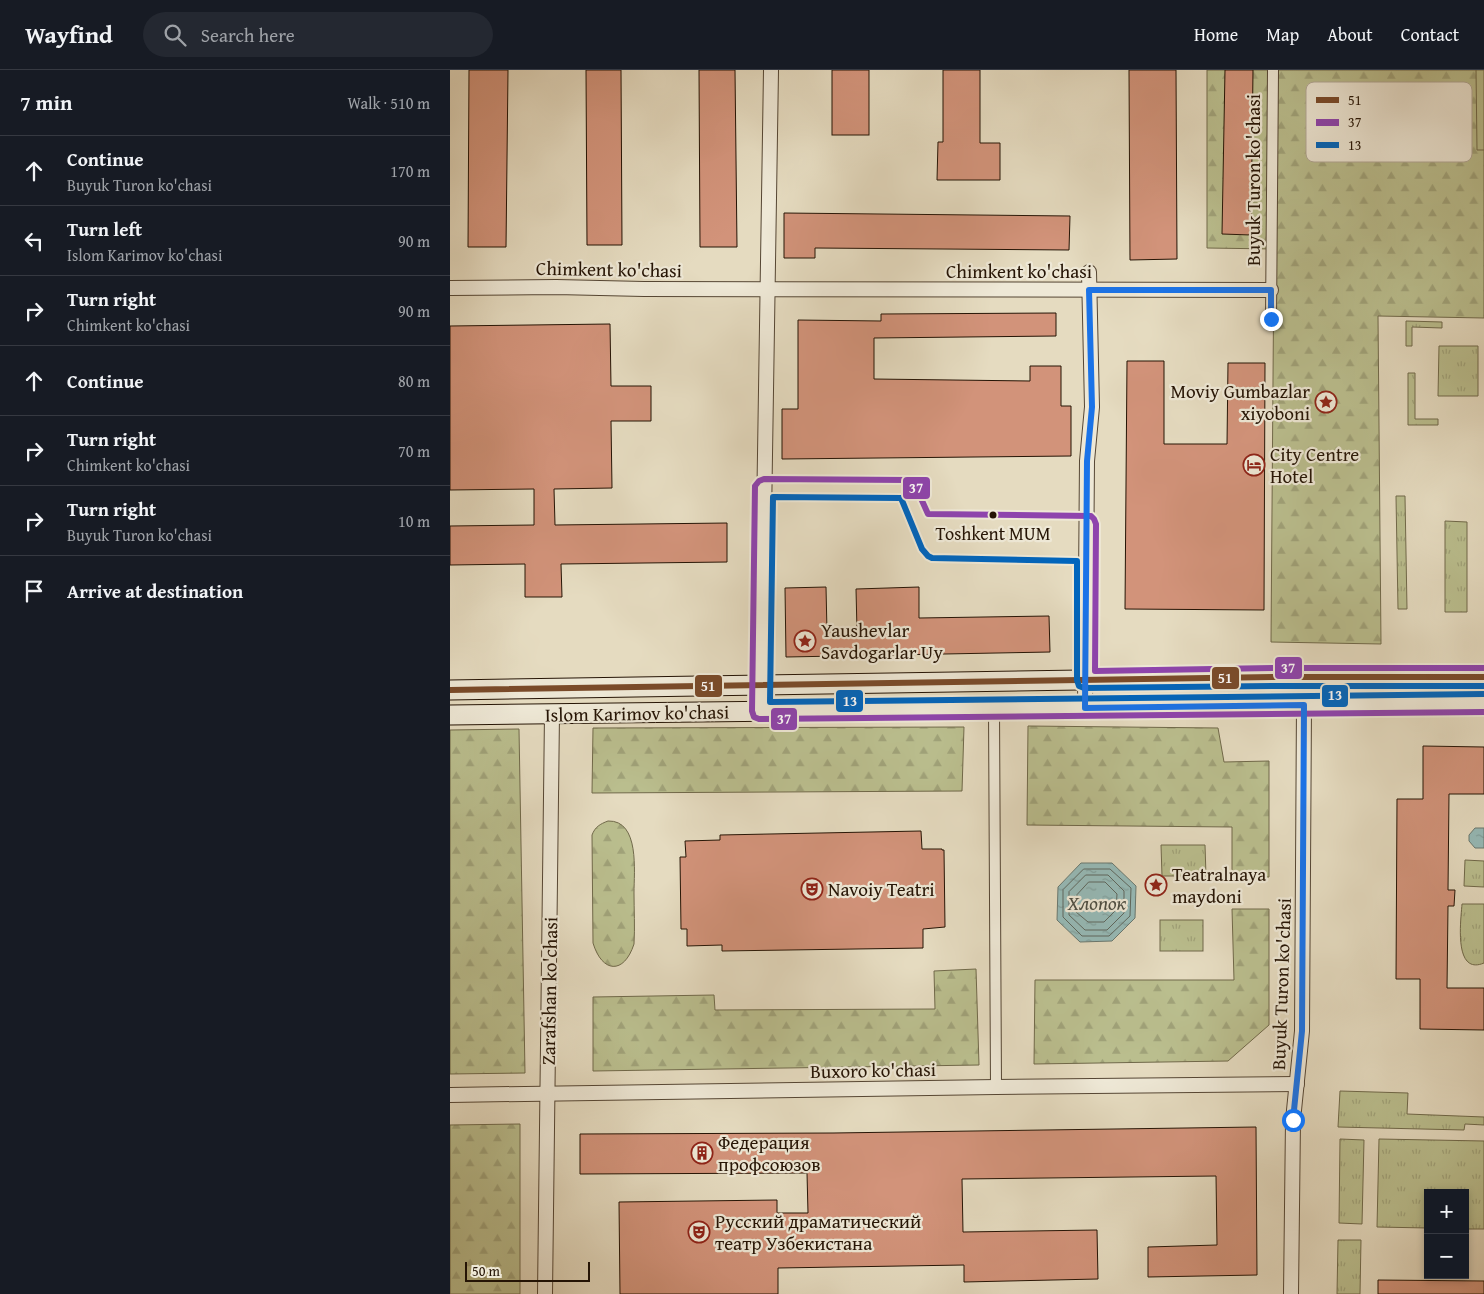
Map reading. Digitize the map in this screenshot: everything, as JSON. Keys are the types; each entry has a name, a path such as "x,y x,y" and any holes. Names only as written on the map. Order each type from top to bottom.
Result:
{"main road":[{"name":"Islom Karimov ko'chasi","path":"450,690 1086,680 1484,677"},
{"name":"Zarafshan ko'chasi","path":"552,688 552,714"},
{"name":"Islom Karimov ko'chasi","path":"450,715 1484,703"}],"street":[{"path":"762,711 771,70"},
{"name":"Buyuk Turon ko'chasi","path":"1271,319 1273,70"},
{"path":"1085,708 1087,461 1092,407 1089,272"},
{"name":"Chimkent ko'chasi","path":"450,288 556,286 644,289 1271,290"},
{"name":"Buyuk Turon ko'chasi","path":"1291,1294 1293,1120 1302,1031 1304,705"},
{"path":"994,709 996,1087"},
{"name":"Zarafshan ko'chasi","path":"545,1294 552,714"},
{"name":"Buxoro ko'chasi","path":"450,1095 1297,1084"}],"green space":[{"name":"Moviy Gumbazlar xiyoboni","path":"1207,70 1484,70 1484,318 1378,316 1381,644 1271,642 1274,249 1207,248"},
{"path":"1476,70 1484,70 1484,150 1477,150"},
{"path":"1406,321 1442,322 1442,328 1412,327 1412,346 1406,346"},
{"path":"1439,346 1478,346 1478,396 1438,396"},
{"path":"1408,373 1415,373 1415,419 1438,419 1438,425 1408,425"},
{"path":"1396,496 1405,496 1407,609 1398,609"},
{"path":"1445,521 1467,522 1467,612 1445,612"},
{"path":"1028,726 1218,728 1224,762 1269,761 1269,877 1232,878 1232,827 1027,825"},
{"path":"964,727 962,791 592,793 593,728"},
{"path":"519,729 525,1073 450,1074 450,730"},
{"path":"608,821 618,823 626,829 633,849 634,861 634,944 625,961 613,966 607,965 602,960 593,943 592,835 598,826"},
{"path":"1161,845 1205,845 1206,876 1162,876"},
{"path":"1465,860 1484,861 1484,887 1464,886"},
{"path":"1462,904 1484,904 1484,963 1474,965 1467,961 1463,954 1460,933"},
{"path":"1232,909 1269,909 1269,1025 1228,1061 1034,1064 1035,980 1234,980"},
{"path":"1160,920 1203,920 1203,951 1160,951"},
{"path":"976,969 979,1065 593,1071 593,997 714,995 715,1010 935,1009 934,971"},
{"path":"1340,1091 1408,1093 1407,1114 1484,1117 1484,1125 1465,1124 1464,1130 1338,1127"},
{"path":"520,1124 520,1294 450,1294 450,1125"},
{"path":"1340,1139 1364,1140 1362,1224 1339,1223"},
{"path":"1379,1139 1484,1141 1484,1229 1469,1229 1469,1189 1424,1189 1424,1228 1377,1227"},
{"path":"1338,1240 1361,1240 1360,1294 1337,1294"}],"water":[{"path":"1475,828 1484,828 1484,848 1475,848 1469,841 1469,835"},
{"name":"Хлопок","path":"1081,863 1112,863 1136,886 1135,918 1112,941 1080,942 1057,920 1058,887"}],"building":[{"path":"469,70 508,70 506,247 468,247"},
{"path":"586,70 621,70 622,245 587,245"},
{"path":"699,70 735,70 737,247 700,247"},
{"path":"832,70 869,70 869,135 832,135"},
{"path":"943,70 980,70 980,143 1000,143 1000,180 937,180 938,142 943,142"},
{"path":"1129,70 1176,70 1177,259 1130,260"},
{"path":"1225,70 1253,70 1251,235 1222,234"},
{"path":"784,213 1070,216 1069,250 815,248 815,258 784,258"},
{"path":"1056,313 1056,336 874,338 874,379 1030,381 1030,366 1061,366 1061,406 1071,406 1071,456 782,459 782,409 798,409 798,320 881,321 881,314"},
{"path":"610,324 611,386 651,386 651,421 611,421 612,488 554,489 555,525 727,523 727,562 561,564 562,597 525,597 525,564 450,565 450,526 534,525 534,489 450,490 450,326"},
{"path":"1127,361 1164,361 1164,444 1227,444 1228,363 1265,363 1264,610 1125,609"},
{"path":"826,587 827,632 857,631 856,589 919,587 919,618 1049,616 1050,652 786,657 785,588"},
{"path":"1423,746 1484,747 1484,794 1449,794 1448,890 1455,890 1454,906 1448,906 1447,988 1484,988 1484,1030 1420,1029 1420,979 1396,979 1397,799 1423,799"},
{"name":"Navoiy Teatri","path":"921,831 922,849 944,850 945,927 923,929 923,948 722,951 722,945 687,946 687,929 681,929 680,857 686,857 685,841 720,840 720,835"},
{"path":"1256,1127 1257,1275 1148,1277 1148,1247 1217,1245 1216,1176 962,1179 963,1232 1097,1230 1098,1279 964,1282 964,1265 778,1268 778,1294 620,1294 619,1202 777,1200 777,1213 808,1213 807,1173 580,1174 580,1134 833,1133"},
{"path":"1378,1280 1484,1281 1484,1294 1378,1294"}],"transit line":[{"name":"37","path":"1484,668 1273,668 1095,671 1096,524 1091,516 928,514 915,485 908,480 764,479 755,486 752,711 754,717 759,719 1484,712"},
{"name":"13","path":"1484,686 1084,688 1079,686 1077,680 1077,561 932,558 922,549 901,498 773,497 770,702 1484,694"},
{"name":"51","path":"450,690 1273,677 1484,677"}],"place":[{"name":"Moviy Gumbazlar xiyoboni","path":"1326,402"},
{"name":"City Centre Hotel","path":"1254,465"},
{"name":"Toshkent MUM","path":"993,515"},
{"name":"Yaushevlar Savdogarlar Uy","path":"805,641"},
{"name":"Teatralnaya maydoni","path":"1156,885"},
{"name":"Navoiy Teatri","path":"812,889"},
{"name":"Федерация профсоюзов","path":"702,1153"},
{"name":"Русский драматический театр Узбекистана","path":"699,1232"}],"route":[{"path":"1271,319 1271,290 1089,290 1092,407 1087,461 1085,708 1304,705 1302,1031 1293,1120"}]}
